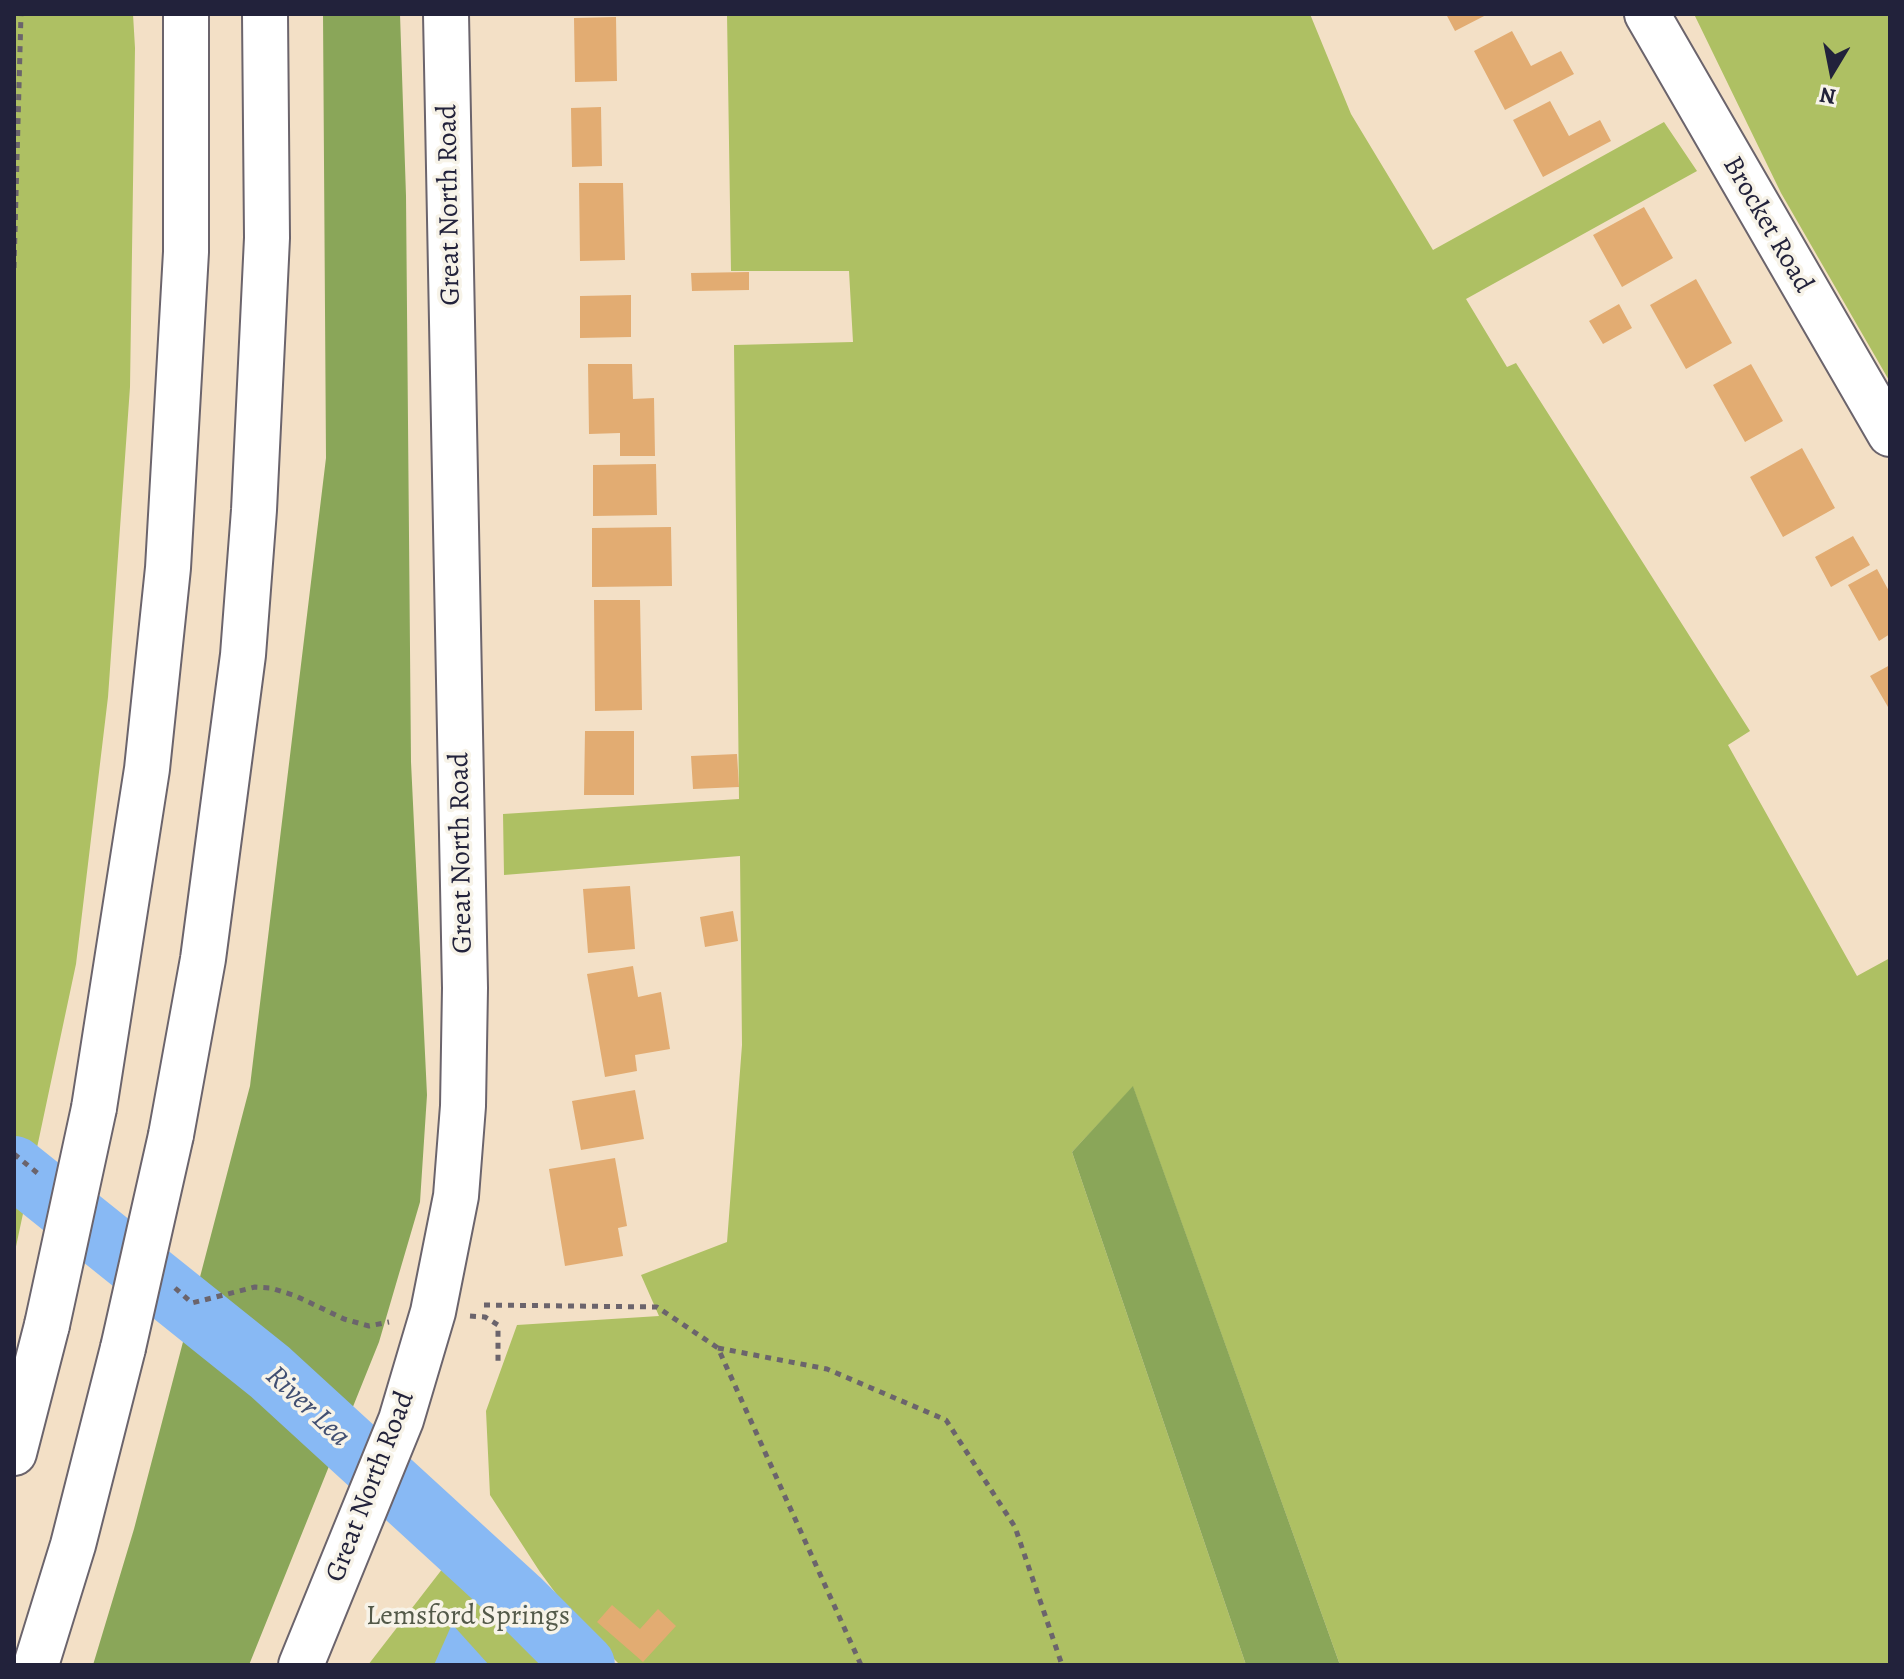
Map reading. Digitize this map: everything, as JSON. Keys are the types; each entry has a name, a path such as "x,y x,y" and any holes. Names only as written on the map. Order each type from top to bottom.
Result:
{"main road":[{"path":"14,1453 47,1325 94,1108 147,769 168,568 178,423 186,252 186,14"},
{"path":"36,1665 73,1545 123,1348 171,1135 203,959 243,655 254,510 267,238 265,14"},
{"name":"Great North Road","path":"301,1665 401,1420 412,1317 456,1196 463,1106 465,988 446,14"},
{"name":"Brocket Road","path":"1647,14 1890,434"}],"path":[{"path":"14,268 21,14"},
{"path":"199,1301 255,1287 271,1288 296,1296 344,1319 369,1326 412,1317 485,1317 498,1325 498,1365"},
{"path":"484,1305 657,1307 718,1348 827,1369 946,1420 1015,1527 1062,1665"},
{"path":"718,1348 861,1665"}],"green space":[{"path":"14,14 133,14 135,48 130,387 108,697 76,964 14,1256"},
{"path":"323,14 400,14 406,196 411,762 427,1095 420,1202 379,1342 249,1665 93,1665 134,1529 250,1086 326,458"},
{"path":"727,14 1310,14 1351,114 1433,250 1664,122 1697,171 1466,299 1507,367 1516,363 1750,731 1728,745 1857,976 1890,958 1890,1665 1340,1665 1133,1087 1072,1152 1246,1665 620,1665 577,1622 540,1572 490,1495 486,1411 517,1325 659,1316 641,1275 727,1242 742,1045 740,856 504,875 503,814 739,799 734,345 853,342 849,271 731,271"},
{"path":"1694,14 1890,14 1890,382 1781,193"},
{"path":"1133,1086 1340,1665 1246,1665 1072,1152"},
{"name":"Lemsford Springs","path":"460,1546 518,1599 584,1665 368,1665"}],"water":[{"path":"452,1624 489,1665 434,1665"}],"building":[{"path":"1446,14 1488,14 1455,31"},
{"path":"616,17 617,81 575,82 574,18"},
{"path":"1512,31 1531,66 1561,51 1574,74 1505,110 1474,51"},
{"path":"1550,101 1569,136 1600,120 1611,141 1543,177 1513,120"},
{"path":"601,107 602,166 572,167 571,108"},
{"path":"579,183 623,183 625,260 580,261"},
{"path":"1644,207 1673,258 1622,287 1593,235"},
{"path":"749,272 749,290 692,291 691,273"},
{"path":"1696,279 1732,343 1686,369 1650,305"},
{"path":"631,295 631,337 580,338 580,296"},
{"path":"1619,304 1632,328 1603,344 1589,321"},
{"path":"588,364 632,364 633,399 654,398 655,456 620,456 620,433 589,434"},
{"path":"1751,364 1783,421 1745,442 1713,385"},
{"path":"1802,448 1835,508 1783,537 1750,477"},
{"path":"656,464 657,515 593,516 593,465"},
{"path":"671,527 672,586 592,587 592,528"},
{"path":"1853,536 1870,565 1831,587 1815,557"},
{"path":"1877,569 1890,593 1890,634 1879,641 1848,585"},
{"path":"594,600 640,600 642,710 595,711"},
{"path":"1890,665 1890,706 1888,707 1870,676"},
{"path":"585,731 634,731 634,795 584,795"},
{"path":"737,754 739,787 693,789 691,756"},
{"path":"630,886 635,949 588,953 583,889"},
{"path":"733,911 738,941 705,947 700,917"},
{"path":"633,966 638,997 661,992 670,1049 635,1055 637,1071 605,1077 587,974"},
{"path":"635,1090 644,1139 581,1150 572,1101"},
{"path":"615,1158 627,1226 618,1228 623,1256 565,1266 549,1169"},
{"path":"612,1605 640,1629 658,1609 676,1626 643,1662 597,1622"}],"waterway":[{"name":"River Lea","path":"14,1167 270,1372 518,1599 584,1665"}]}
